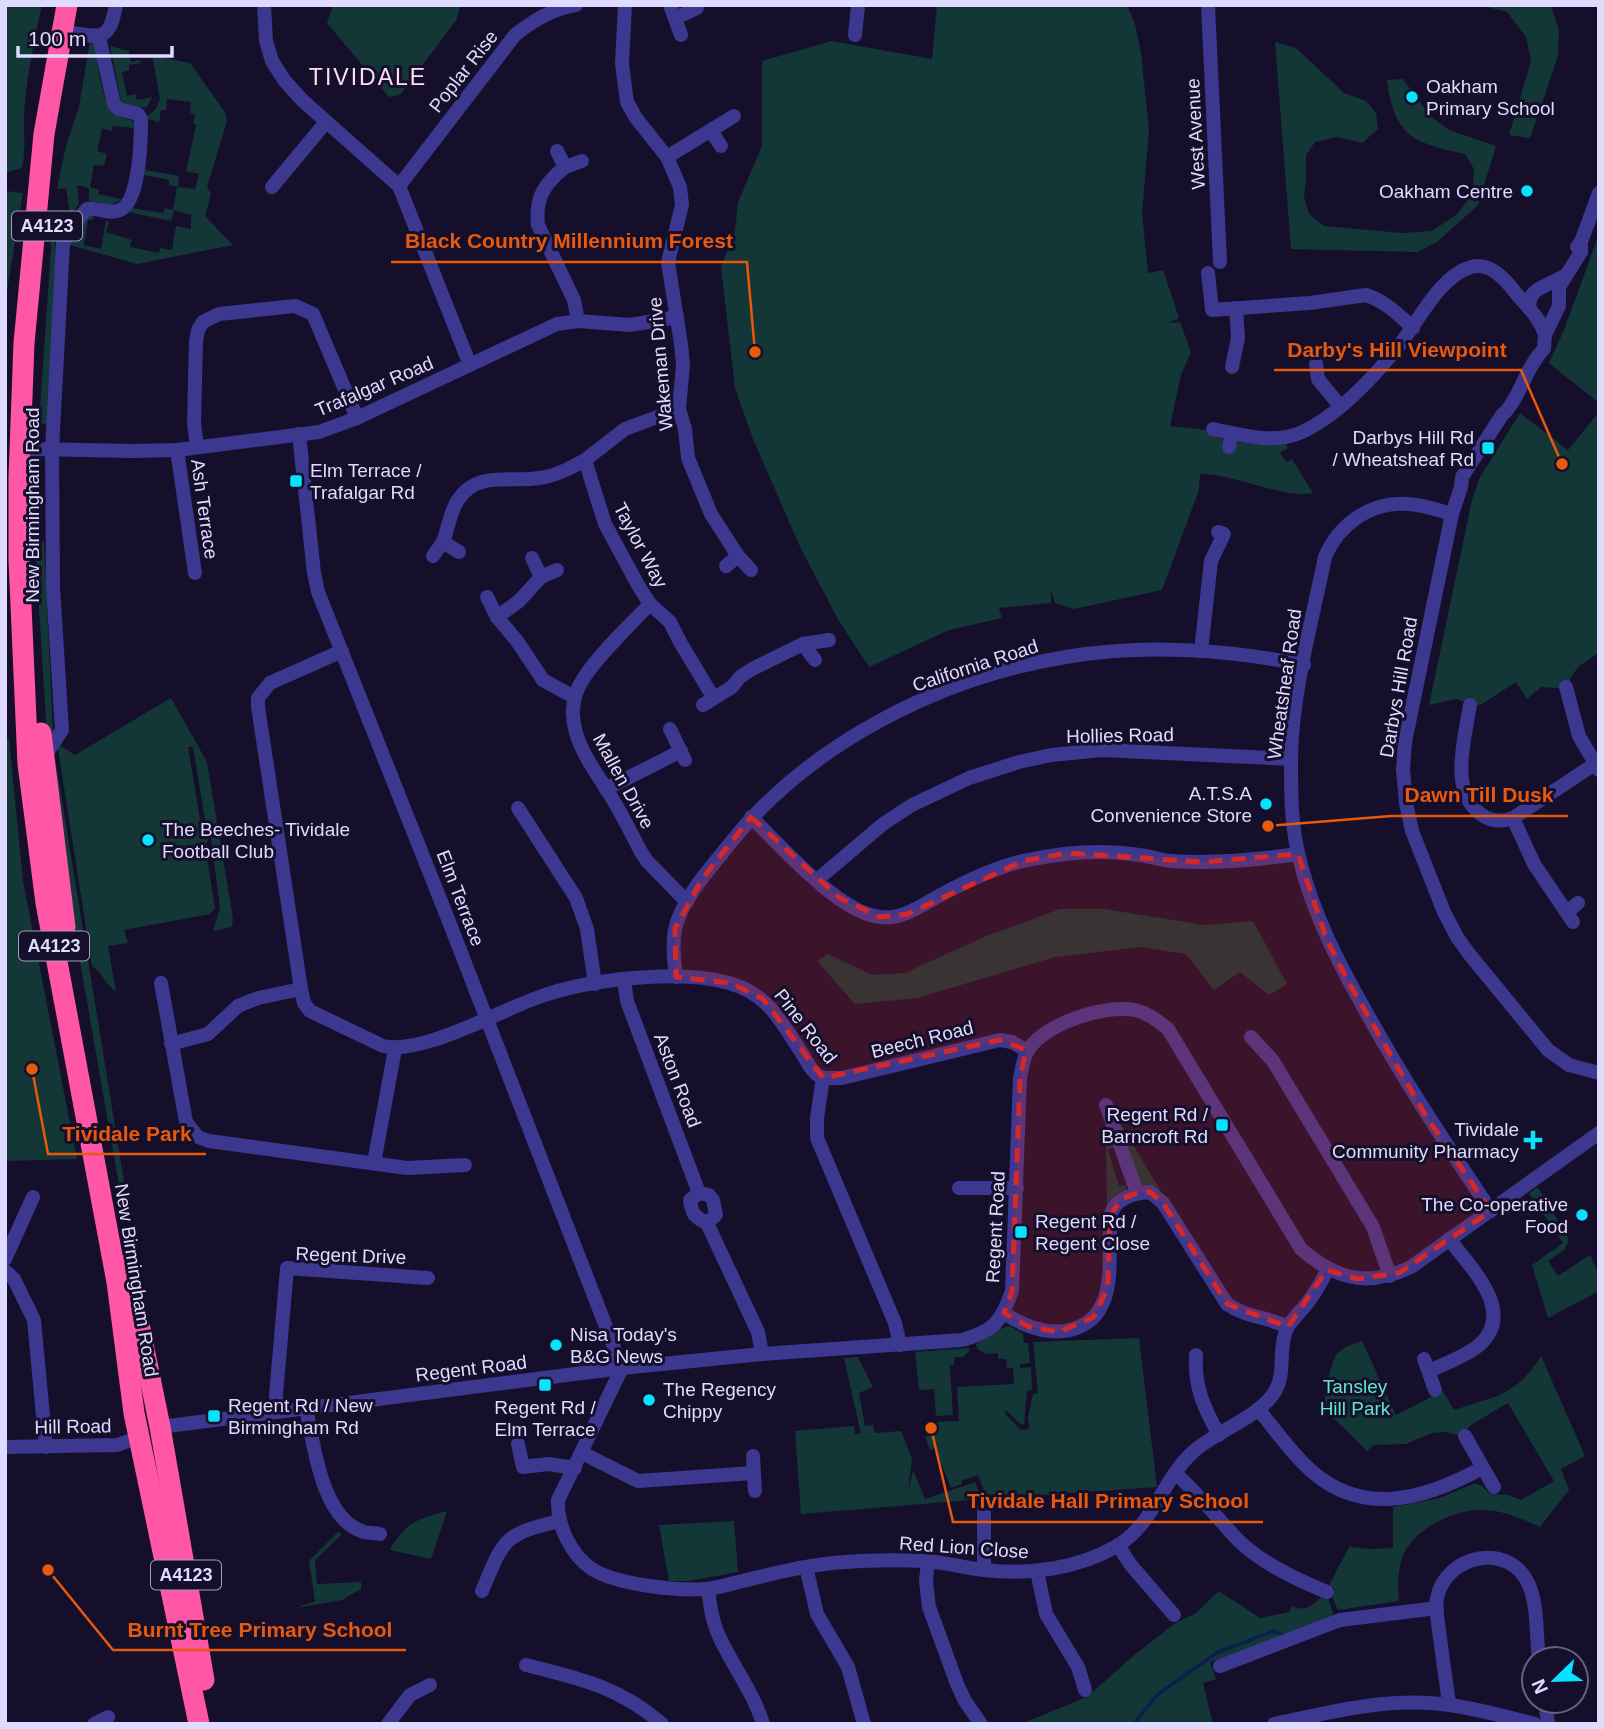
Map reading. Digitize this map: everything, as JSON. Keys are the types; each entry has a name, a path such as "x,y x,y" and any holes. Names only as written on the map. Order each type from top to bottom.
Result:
{"highway":[{"name":"New Birmingham Road","path":"67,5 44,134 27,289 35,449 19,560 28,764 46,903 117,1282 134,1412 199,1724"},
{"name":"New Birmingham Road","path":"79,5 55,134 40,297 31,560 43,759 63,916 160,1427 211,1724"},
{"path":"140,1437 160,1427"},
{"path":"160,1427 151,1449 174,1600"}],"street":[{"path":"74,33 99,37 108,32 116,5"},
{"path":"264,5 266,41 272,61 284,80 326,122 399,186 470,365"},
{"name":"Wakeman Drive","path":"625,5 622,64 627,102 636,118 667,157 680,187 682,205 668,262 683,365 680,409 691,470 711,514 738,556 751,570"},
{"path":"855,35 858,5"},
{"name":"West Avenue","path":"1208,5 1220,262"},
{"name":"Poplar Rise","path":"399,186 515,35 534,20 571,6"},
{"path":"681,35 673,12 697,8"},
{"name":"New Birmingham Road","path":"35,449 63,244 87,209 123,209 130,198 139,165 141,119 138,114 119,109 114,104 99,37"},
{"path":"667,157 734,116"},
{"path":"272,187 326,122"},
{"path":"711,131 721,146"},
{"path":"557,151 565,167"},
{"path":"578,321 574,300 538,225 537,214 542,190 548,181 565,167 582,160"},
{"name":"Darbys Hill Road","path":"1599,193 1581,242 1581,252 1559,287 1558,306 1545,338 1538,346 1537,356 1462,477 1452,513 1405,742 1403,778 1412,831 1444,912 1470,955 1548,1050 1569,1065 1599,1073"},
{"path":"1213,429 1230,440 1288,437 1305,430 1364,386 1413,328 1444,284 1456,274 1472,267 1484,267 1498,274 1533,312 1549,317 1558,306 1552,289 1509,284"},
{"path":"1208,273 1212,310 1334,301 1366,295 1395,311 1413,328"},
{"path":"1545,338 1529,299 1539,289 1564,276"},
{"path":"197,447 194,423 195,341 203,322 219,314 296,306 313,314 357,418"},
{"path":"1232,366 1238,338 1236,308"},
{"name":"Trafalgar Road","path":"35,449 132,452 177,450 319,432 357,418 557,324 578,321 630,326 677,317"},
{"path":"1316,364 1318,379 1340,406"},
{"path":"433,556 443,542 458,499 473,485 494,478 526,480 552,476 585,460 625,429 680,409"},
{"name":"Elm Terrace","path":"299,434 318,592 622,1368"},
{"name":"Ash Terrace","path":"177,450 195,573"},
{"name":"Taylor Way","path":"585,460 605,524 650,604 670,622 708,701 732,687 752,668 803,643 829,640"},
{"name":"Wheatsheaf Road","path":"1452,513 1407,504 1383,505 1350,522 1338,534 1325,557 1304,666 1291,759 1292,806 1298,854 1306,885 1327,940 1426,1116 1491,1211"},
{"path":"1201,651 1211,561 1225,534"},
{"path":"443,542 459,552"},
{"path":"726,566 738,556"},
{"path":"532,558 541,577"},
{"path":"497,617 519,601 541,577 557,570"},
{"path":"487,597 497,617 543,680 575,697 583,678 650,604"},
{"path":"803,643 815,660"},
{"path":"342,651 270,683 258,698 304,1003 310,1011 383,1046 395,1049 374,1163"},
{"name":"California Road","path":"676,977 675,928 687,902 751,817 807,768 849,738 903,709 954,688 1065,657 1107,653 1201,651 1256,656 1304,666"},
{"path":"1471,705 1461,774 1467,800 1487,818 1500,821 1513,818 1597,767 1579,736 1566,687"},
{"name":"Mallen Drive","path":"575,697 574,725 586,762 606,789 648,861 687,902"},
{"path":"606,789 683,756 670,729"},
{"name":"Hollies Road","path":"817,880 883,824 912,805 969,778 1019,762 1051,755 1102,750 1291,759"},
{"path":"518,808 576,898 583,914 595,984"},
{"path":"751,817 817,880 865,914 892,918 907,914 948,891 998,870 1023,861 1068,853 1115,852 1168,861 1202,862 1298,854"},
{"path":"1513,818 1534,864 1573,912"},
{"name":"Pine Road","path":"395,1049 435,1039 541,996 624,980 694,976 730,983 764,999 812,1069 823,1078 817,1138 895,1323 900,1345"},
{"name":"Aston Road","path":"624,980 627,1001 699,1193 690,1200 692,1213 707,1223 758,1332 762,1354"},
{"path":"161,983 186,1122 198,1137 209,1141 407,1168 465,1165"},
{"path":"171,1044 208,1034 237,1006 258,998 301,989"},
{"path":"1027,1051 1055,1026 1099,1013 1122,1009 1139,1011 1156,1019 1168,1029 1180,1048 1301,1249 1327,1270 1357,1279 1390,1276 1411,1267 1599,1133"},
{"path":"1251,1037 1273,1061 1373,1227 1390,1276"},
{"name":"Beech Road","path":"823,1078 842,1078 1000,1040 1012,1042 1027,1051"},
{"name":"Regent Road","path":"160,1427 622,1368 762,1354 962,1340 983,1334 1004,1313 1012,1291 1020,1078 1027,1051"},
{"path":"1106,1105 1137,1193"},
{"path":"959,1188 1017,1188"},
{"path":"1004,1313 1029,1327 1059,1332 1073,1329 1094,1317 1105,1301 1108,1287 1110,1215 1122,1199 1137,1193 1150,1192 1163,1203 1227,1304 1239,1313 1269,1318 1288,1327"},
{"path":"5,1259 33,1197"},
{"path":"1435,1390 1427,1365 1475,1348 1490,1331 1495,1316 1487,1291 1449,1239"},
{"name":"Regent Drive","path":"277,1411 276,1395 288,1268 428,1278"},
{"name":"Red Lion Close","path":"560,1521 576,1555 593,1570 623,1580 663,1588 708,1589 806,1567 845,1562 928,1561 984,1570 1037,1571 1085,1561 1118,1545 1136,1532 1175,1473 1195,1450 1258,1409 1273,1394 1280,1379 1288,1327 1318,1289 1327,1270"},
{"path":"5,1271 13,1279 34,1320 46,1447"},
{"path":"1196,1355 1197,1389 1219,1434"},
{"path":"482,1591 501,1546 518,1533 560,1521 558,1500 622,1368"},
{"path":"306,1408 326,1494 344,1520 362,1531 380,1534"},
{"path":"1258,1409 1303,1464 1328,1483 1358,1497 1372,1500 1405,1499 1453,1484 1482,1468"},
{"path":"1465,1436 1494,1487"},
{"name":"Hill Road","path":"5,1447 117,1445 140,1437"},
{"path":"518,1444 523,1467 548,1464 575,1468"},
{"path":"582,1453 638,1481 753,1473"},
{"path":"753,1456 755,1491"},
{"path":"1175,1473 1240,1541 1257,1555 1327,1592"},
{"path":"984,1505 984,1570"},
{"path":"1118,1545 1153,1600 1174,1615"},
{"path":"1449,1704 1436,1599 1458,1566 1484,1557 1504,1560 1520,1571 1529,1586 1537,1645"},
{"path":"928,1561 926,1581 929,1607 957,1684 975,1721"},
{"path":"806,1567 817,1614 848,1667 864,1724"},
{"path":"1037,1571 1046,1614 1077,1667 1085,1690"},
{"path":"708,1589 711,1614 718,1635 748,1686 763,1724"},
{"path":"1220,1666 1340,1620 1437,1608"},
{"path":"526,1665 600,1684 655,1722"},
{"path":"388,1724 410,1695 430,1685"},
{"path":"1274,1724 1328,1718 1376,1704 1449,1704 1535,1724"},
{"path":"94,1724 108,1717"}],"highlighted area":[{"path":"751,817 840,898 880,917 907,914 1023,861 1067,853 1202,862 1298,854 1327,940 1348,981 1426,1116 1491,1211 1399,1273 1357,1279 1327,1270 1288,1327 1227,1304 1163,1203 1150,1192 1137,1193 1122,1199 1110,1215 1108,1287 1094,1317 1059,1332 1029,1327 1004,1313 1012,1291 1020,1078 1026,1050 1000,1040 823,1078 763,999 730,983 676,977 675,928 702,879"}],"green space":[{"path":"5,5 42,5 26,90 22,168 5,173"},
{"path":"333,5 460,5 457,19 400,95 389,97 327,23"},
{"path":"937,5 1127,5 1135,24 1141,53 1149,130 1142,213 1148,273 1163,270 1179,318 1168,323 1180,322 1191,352 1181,375 1170,426 1207,430 1222,436 1222,450 1230,450 1238,439 1286,444 1288,448 1280,453 1287,462 1292,459 1313,493 1288,493 1229,478 1200,474 1199,490 1162,590 1074,609 1055,603 1051,590 1051,603 999,608 1002,618 949,630 869,667 839,621 801,549 753,439 735,388 721,267 735,231 738,202 762,146 762,61 832,41 932,59"},
{"path":"1480,5 1551,7 1559,30 1558,56 1530,138 1509,135 1531,61 1526,37 1507,12"},
{"path":"90,41 95,46 107,103 117,115 133,121 135,128 113,126 112,131 102,129 97,151 107,154 104,166 94,165 90,187 99,190 98,194 122,199 111,205 89,201 89,188 77,185 79,204 70,215 66,188 57,189 66,146 79,107"},
{"path":"1275,42 1296,48 1344,93 1366,101 1376,113 1378,129 1362,143 1338,137 1315,142 1306,155 1304,197 1309,214 1324,226 1402,233 1432,231 1457,214 1472,195 1474,169 1465,154 1419,141 1401,125 1390,99 1387,80 1403,79 1430,116 1449,130 1496,146 1478,205 1437,242 1417,252 1291,249"},
{"path":"110,46 129,51 131,62 140,60 141,63 129,65 129,70 122,72 127,96 135,94 137,100 152,97 147,107 132,107 121,101"},
{"path":"152,54 190,63 226,114 227,121 207,187 211,194 205,216 233,245 137,264 70,245 84,219 94,214 93,220 88,220 84,245 101,249 106,221 109,222 106,232 132,240 130,247 159,253 160,248 172,250 176,226 191,229 191,215 174,210 171,221 128,212 131,208 163,213 165,208 173,210 177,187 169,185 169,180 144,175 145,170 179,176 178,187 195,189 199,174 186,171 196,125 193,123 195,114 190,113 191,102 167,99 166,110 161,110 159,122 145,118 156,109 160,99"},
{"path":"5,191 23,193 5,303"},
{"path":"53,219 56,253 47,424 39,423"},
{"path":"1599,234 1599,403 1549,363"},
{"path":"1599,412 1599,653 1572,675 1569,686 1541,687 1527,699 1516,682 1475,706 1456,699 1429,705 1472,500 1480,477 1520,413 1568,450"},
{"path":"44,541 53,732 47,738 35,542"},
{"path":"171,698 207,762 233,918 232,927 213,931 220,908 209,822 205,820 193,747 188,747 200,819 205,823 208,841 205,846 215,908 210,914 124,930 128,943 108,946 116,991 92,966 58,749 59,745 75,755"},
{"path":"5,739 9,739 23,881 77,1159 5,1161"},
{"path":"54,751 128,1207 123,1208 72,916"},
{"path":"1060,909 1104,909 1204,925 1253,921 1287,984 1269,995 1240,972 1214,990 1186,954 1140,947 1055,957 917,998 855,1004 817,961 828,954 872,975 905,973 984,937"},
{"path":"1117,1118 1162,1193 1152,1187 1138,1185"},
{"path":"1106,1122 1114,1147 1108,1150 1119,1186 1126,1185 1126,1189 1114,1196 1107,1214"},
{"path":"1538,1187 1569,1240 1564,1250 1548,1261 1558,1276 1590,1255 1599,1276 1599,1291 1548,1318 1532,1265 1563,1243 1529,1193"},
{"path":"1010,1326 1023,1334 1024,1343 1028,1343 1030,1363 1020,1364 1020,1368 1031,1367 1032,1390 1027,1391 1024,1424 1005,1410 1006,1415 1021,1430 1029,1429 1028,1417 1033,1394 1038,1393 1033,1342 1139,1338 1157,1487 987,1499 978,1475 951,1488 935,1448 930,1450 925,1437 937,1432 934,1422 959,1421 957,1387 1014,1384 1013,1368 1007,1368 1006,1359 998,1359 998,1353 986,1354 977,1349 976,1344"},
{"name":"Tansley Hill Park","path":"1362,1341 1396,1415 1443,1391 1454,1410 1504,1393 1523,1379 1541,1356 1585,1456 1561,1469 1569,1490 1540,1527 1490,1510 1462,1512 1441,1520 1422,1532 1407,1548 1399,1574 1399,1601 1338,1610 1332,1596 1335,1589 1329,1585 1349,1547 1393,1548 1393,1507 1440,1498 1475,1483 1490,1494 1509,1495 1521,1500 1554,1481 1508,1403 1471,1425 1461,1436 1446,1432 1432,1433 1406,1444 1373,1445 1367,1451 1324,1409 1334,1359 1342,1349"},
{"path":"969,1348 963,1357 954,1357 954,1365 950,1365 953,1415 936,1416 934,1389 919,1390 915,1352"},
{"path":"858,1357 873,1387 859,1393 865,1426 873,1425 875,1433 901,1431 912,1459 908,1493 913,1470 925,1499 975,1482 982,1499 801,1514 795,1431 854,1426 855,1434 861,1434 844,1358"},
{"path":"447,1511 431,1559 390,1550 407,1527"},
{"path":"734,1521 738,1572 689,1581 669,1581 659,1525"},
{"path":"338,1532 342,1534 315,1560 317,1584 361,1582 361,1589 342,1600 296,1608 315,1601 309,1561"},
{"path":"1219,1591 1260,1618 1289,1612 1292,1606 1308,1607 1321,1597 1328,1598 1334,1617 1210,1662 1216,1679 1203,1683 1213,1724 1021,1724 1087,1697 1132,1657 1174,1624 1196,1613"}],"waterway":[{"path":"1134,1724 1157,1695 1218,1652 1274,1631 1283,1635"}],"place":[{"name":"Oakham Primary School","path":"1412,97"},
{"name":"Oakham Centre","path":"1527,191"},
{"name":"Black Country Millennium Forest","path":"755,352"},
{"name":"Darbys Hill Rd / Wheatsheaf Rd","path":"1488,448"},
{"name":"Darby's Hill Viewpoint","path":"1562,464"},
{"name":"Elm Terrace / Trafalgar Rd","path":"296,481"},
{"name":"A.T.S.A Convenience Store","path":"1266,804"},
{"name":"Dawn Till Dusk","path":"1268,826"},
{"name":"The Beeches- Tividale Football Club","path":"148,840"},
{"name":"Tividale Park","path":"32,1069"},
{"name":"Regent Rd / Barncroft Rd","path":"1222,1125"},
{"name":"Tividale Community Pharmacy","path":"1533,1140"},
{"name":"The Co-operative Food","path":"1582,1215"},
{"name":"Regent Rd / Regent Close","path":"1021,1232"},
{"name":"Nisa Today's B&G News","path":"556,1345"},
{"name":"Regent Rd / Elm Terrace","path":"545,1385"},
{"name":"The Regency Chippy","path":"649,1400"},
{"name":"Regent Rd / New Birmingham Rd","path":"214,1416"},
{"name":"Tividale Hall Primary School","path":"931,1428"},
{"name":"Burnt Tree Primary School","path":"48,1570"}],"district":[{"name":"TIVIDALE","path":"368,77"}]}
